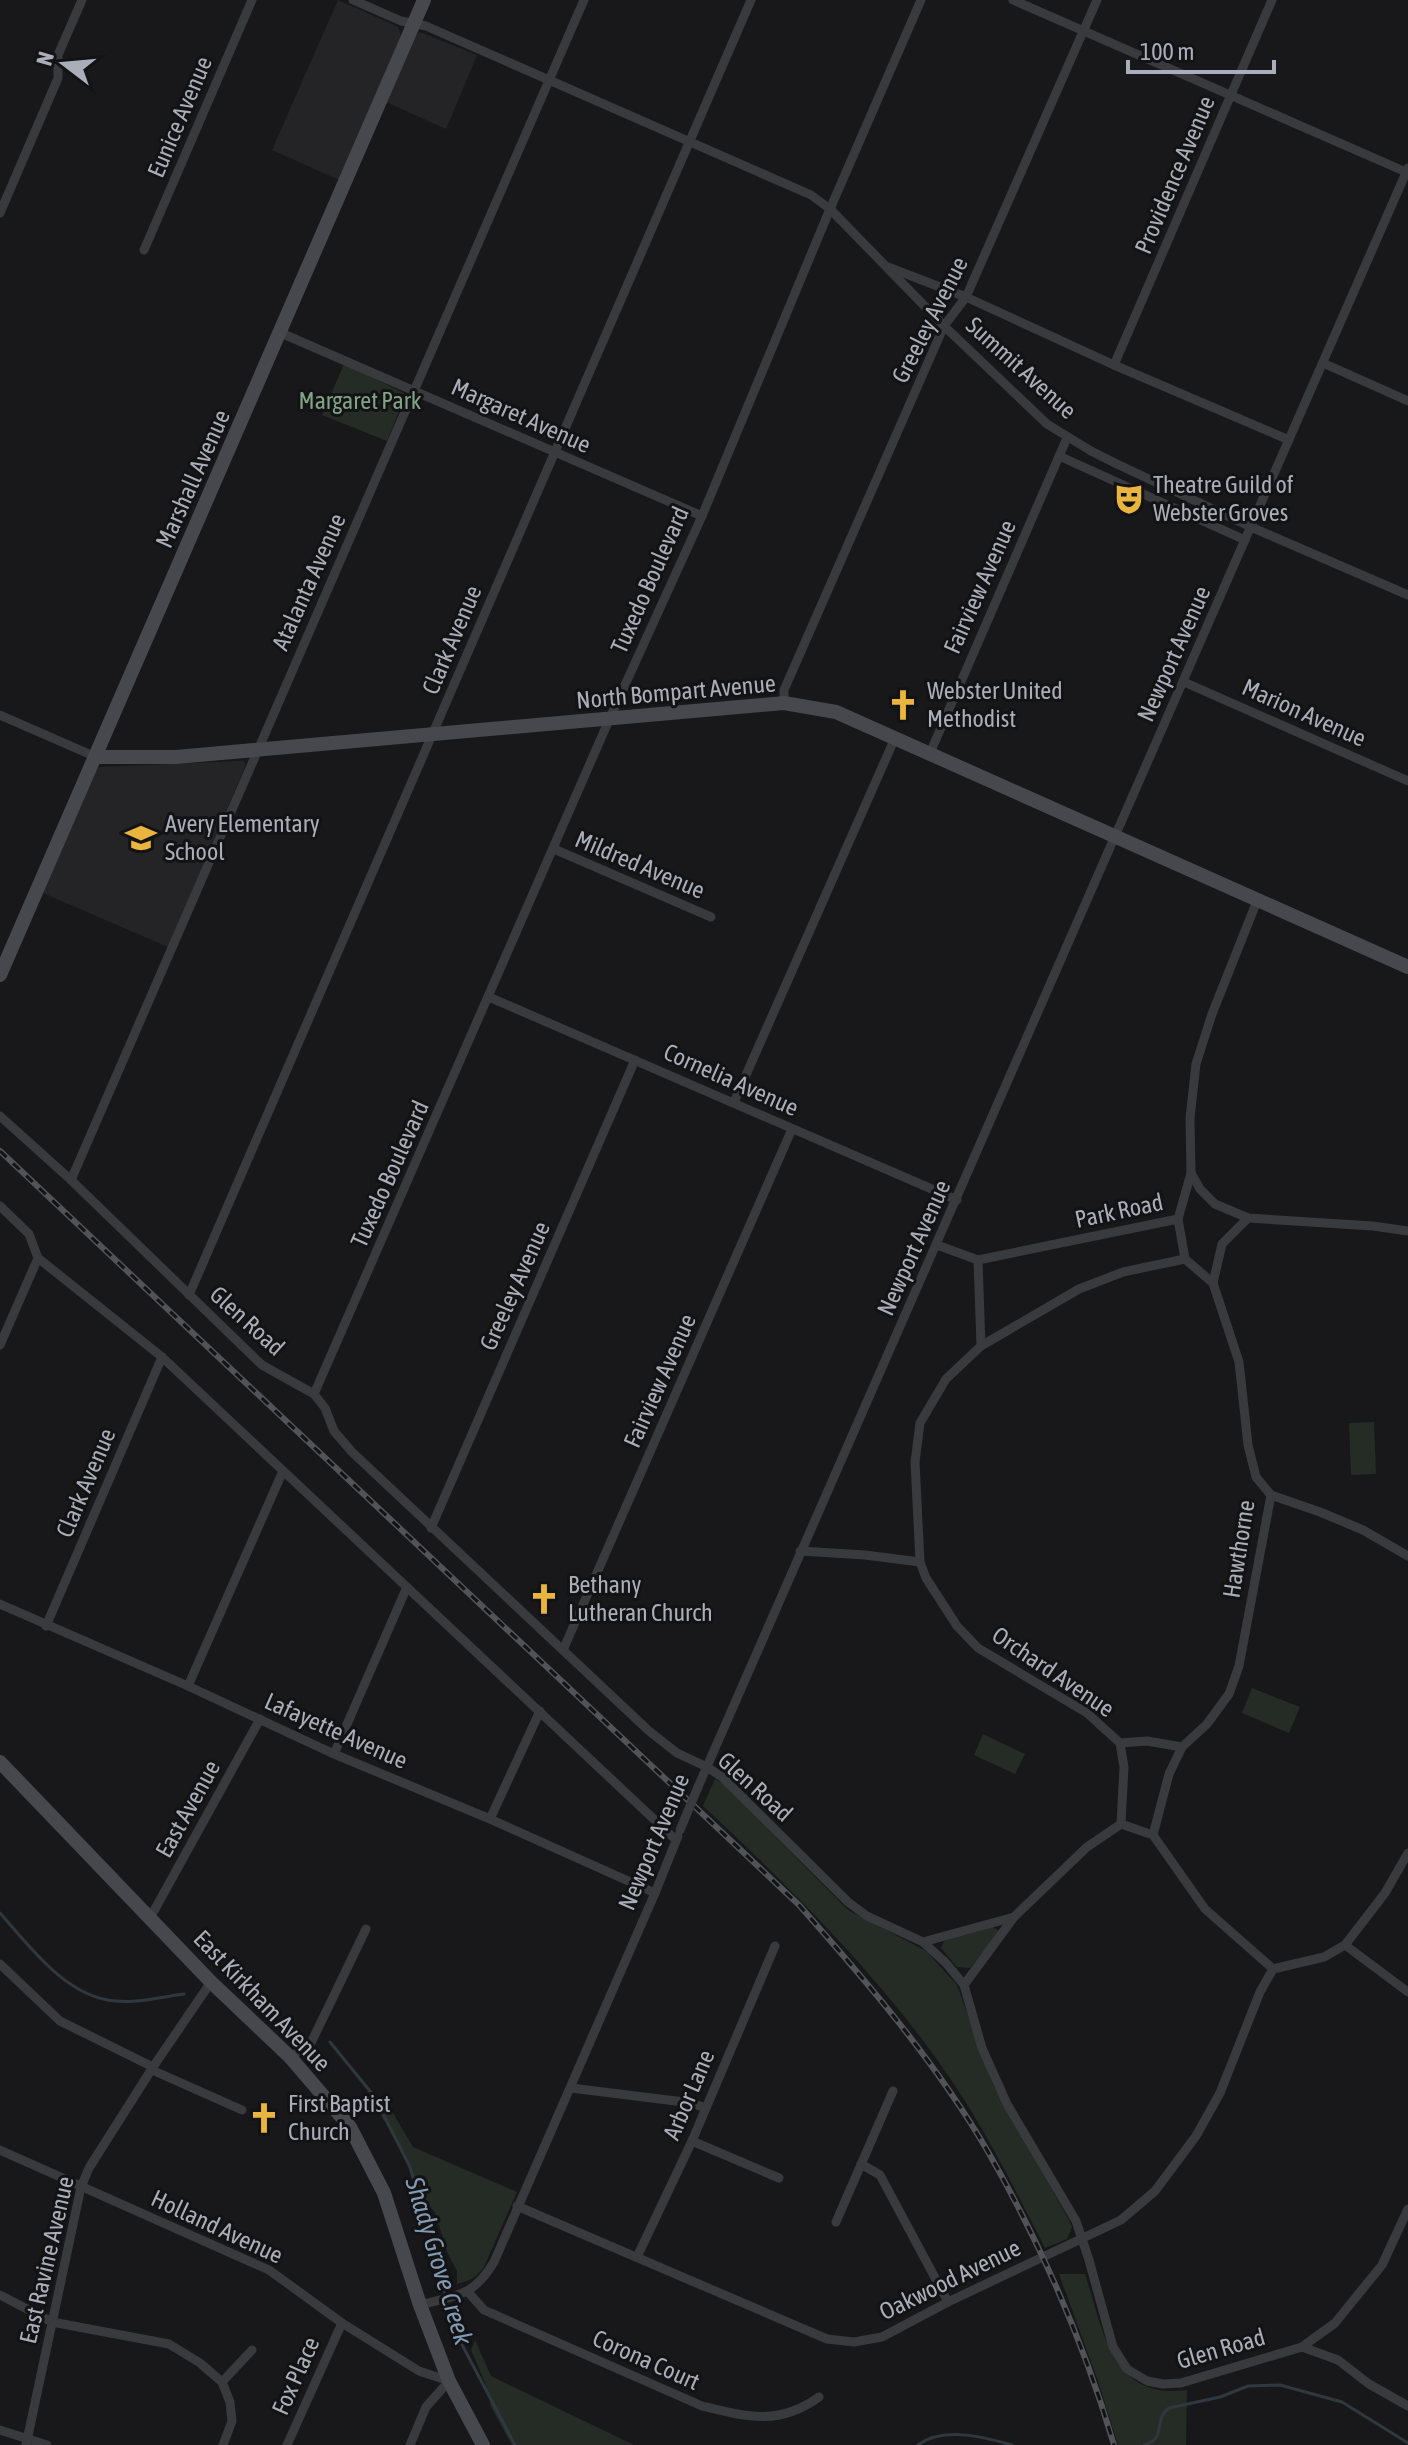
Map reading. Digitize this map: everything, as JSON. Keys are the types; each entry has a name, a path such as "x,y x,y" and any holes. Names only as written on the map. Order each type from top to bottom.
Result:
{"street":[{"path":"0,213 58,78 58,55 82,0"},
{"name":"Eunice Avenue","path":"144,250 252,0"},
{"name":"Summit Avenue","path":"353,0 401,21 426,26 803,190 830,209 1029,409 1067,438 1251,527 1408,595"},
{"name":"Marshall Avenue","path":"0,975 424,0"},
{"name":"Atalanta Avenue","path":"71,1180 584,0"},
{"name":"Clark Avenue","path":"189,1295 751,0"},
{"name":"Tuxedo Boulevard","path":"314,1394 609,720 702,516 921,0"},
{"path":"1013,0 1407,170"},
{"name":"Greeley Avenue","path":"784,703 784,690 944,326 966,297 1097,0"},
{"name":"Providence Avenue","path":"1114,365 1272,0"},
{"name":"Newport Avenue","path":"468,2292 489,2271 571,2088 800,1551 957,1200 1407,170"},
{"name":"Summit Avenue","path":"886,266 966,297 1289,440"},
{"name":"Margaret Avenue","path":"281,333 702,516"},
{"path":"1323,363 1408,401"},
{"name":"Fairview Avenue","path":"930,753 1067,438"},
{"path":"1059,456 1245,540"},
{"name":"Marion Avenue","path":"1184,682 1408,781"},
{"name":"North Bompart Avenue","path":"0,715 96,757 176,757 784,703 836,712 1408,967"},
{"path":"734,1102 895,738"},
{"name":"Mildred Avenue","path":"554,849 711,917"},
{"path":"1191,1173 1190,1118 1196,1064 1212,1014 1257,901"},
{"name":"Cornelia Avenue","path":"489,997 957,1200"},
{"name":"Greeley Avenue","path":"431,1528 635,1060"},
{"name":"Glen Road","path":"0,1116 71,1180 262,1365 314,1394 325,1408 334,1431 352,1452 649,1731 677,1753 722,1777 848,1902 867,1916 923,1942 946,1963 964,1985 982,2048 1007,2104 1076,2221 1113,2347 1127,2369 1147,2381 1181,2383 1302,2347 1338,2360 1369,2384 1408,2406"},
{"name":"Fairview Avenue","path":"563,1650 792,1129"},
{"name":"Park Road","path":"1191,1173 1200,1189 1215,1204 1248,1218 1408,1231"},
{"name":"Park Road","path":"978,1260 1178,1219 1191,1173"},
{"path":"0,1206 29,1234 38,1258 162,1357 676,1840"},
{"path":"1178,1219 1185,1259 1213,1283 1222,1244 1248,1218"},
{"path":"937,1245 978,1260 981,1346"},
{"path":"0,1345 38,1258"},
{"path":"800,1551 920,1562 915,1462 920,1423 946,1379 981,1346 1079,1289 1123,1272 1185,1259"},
{"name":"Hawthorne","path":"1153,1835 1169,1774 1182,1747 1207,1724 1229,1694 1239,1666 1271,1495 1256,1477 1248,1445 1239,1362 1213,1283"},
{"name":"Clark Avenue","path":"46,1626 162,1357"},
{"path":"188,1686 283,1471"},
{"path":"1271,1495 1363,1530 1408,1556"},
{"name":"Orchard Avenue","path":"920,1562 926,1578 957,1626 978,1648 1087,1713 1120,1743 1147,1741 1182,1747"},
{"path":"334,1754 407,1587"},
{"name":"Lafayette Avenue","path":"0,1604 334,1754 655,1893"},
{"path":"490,1819 540,1711"},
{"name":"East Avenue","path":"150,1918 260,1719"},
{"path":"1120,1743 1124,1767 1121,1824"},
{"name":"East Kirkham Avenue","path":"0,1762 211,1982 290,2057 350,2127 384,2193 427,2303 449,2381 483,2445"},
{"path":"1121,1824 1153,1835 1205,1909 1273,1969 1324,1957 1345,1945 1385,1893 1408,1853"},
{"path":"964,1985 1014,1917 1087,1847 1121,1824"},
{"path":"923,1942 1014,1917"},
{"path":"290,2057 310,2045 366,1929"},
{"path":"1345,1945 1408,1992"},
{"name":"Arbor Lane","path":"637,2257 692,2141 775,1946"},
{"path":"0,1964 60,2021 152,2069 242,2110"},
{"name":"Oakwood Avenue","path":"517,2206 827,2339 854,2342 882,2337 948,2302 1121,2220 1155,2191 1196,2136 1220,2093 1260,1992 1273,1969"},
{"name":"East Ravine Avenue","path":"27,2442 81,2187 89,2168 211,1982"},
{"path":"571,2088 692,2103 705,2108"},
{"path":"836,2222 893,2091"},
{"path":"692,2141 779,2178"},
{"name":"Holland Avenue","path":"0,2150 269,2270 342,2323 419,2371 449,2381"},
{"path":"861,2164 880,2175 948,2302"},
{"path":"1302,2347 1335,2323 1382,2265 1408,2209"},
{"path":"427,2303 468,2292"},
{"name":"Corona Court","path":"468,2292 484,2310 702,2406 729,2413 776,2416 801,2409 819,2397"},
{"path":"0,2295 52,2322 169,2344 200,2363 222,2382 230,2402 232,2421 223,2445"},
{"name":"Fox Place","path":"287,2445 342,2323"},
{"path":"222,2382 252,2350"},
{"path":"410,2445 426,2407 449,2381"},
{"path":"0,2430 27,2442 47,2445"}],"shaded area":[{"path":"338,0 398,27 401,36 339,180 272,150"},
{"path":"420,32 477,55 446,129 386,102"},
{"name":"Avery Elementary School","path":"245,762 245,767 168,947 43,893 98,767"}],"green space":[{"name":"Margaret Park","path":"344,364 406,394 387,441 322,415"},
{"path":"1374,1422 1376,1474 1351,1475 1349,1423"},
{"path":"1252,1688 1300,1707 1289,1733 1242,1713"},
{"path":"983,1734 1025,1754 1015,1774 974,1755"},
{"path":"715,1779 848,1910 926,1951 957,1985 994,2087 1072,2227 1067,2239 1045,2248 1003,2166 929,2048 838,1939 703,1806"},
{"path":"993,1927 998,1933 970,1968 957,1967 941,1948 944,1941"},
{"path":"386,2101 413,2147 517,2192 484,2267 469,2280 457,2284 457,2271 447,2252 435,2212 420,2198 402,2151 379,2112"},
{"path":"1059,2274 1085,2274 1105,2338 1126,2373 1142,2384 1162,2390 1187,2390 1186,2445 1118,2445"},
{"path":"475,2340 491,2376 634,2445 512,2445 491,2407 486,2385 471,2350"}],"waterway":[{"name":"Shady Grove Creek","path":"0,1913 51,1969 81,1991 116,2001 184,1994"},
{"name":"Shady Grove Creek","path":"330,2042 374,2096 410,2167 458,2337 515,2445"},
{"path":"1144,2445 1156,2438 1161,2418 1169,2408 1220,2397 1248,2386 1280,2385 1342,2402 1408,2443"},
{"path":"918,2445 928,2439 951,2435 977,2436 1012,2445"}],"railway":[{"path":"0,1151 799,1905 850,1963 945,2085 987,2150 1043,2257 1075,2331 1114,2445"}],"place":[{"name":"Theatre Guild of Webster Groves","path":"1129,499"},
{"name":"Webster United Methodist","path":"903,705"},
{"name":"Avery Elementary School","path":"141,838"},
{"name":"Bethany Lutheran Church","path":"544,1599"},
{"name":"First Baptist Church","path":"264,2118"}]}
